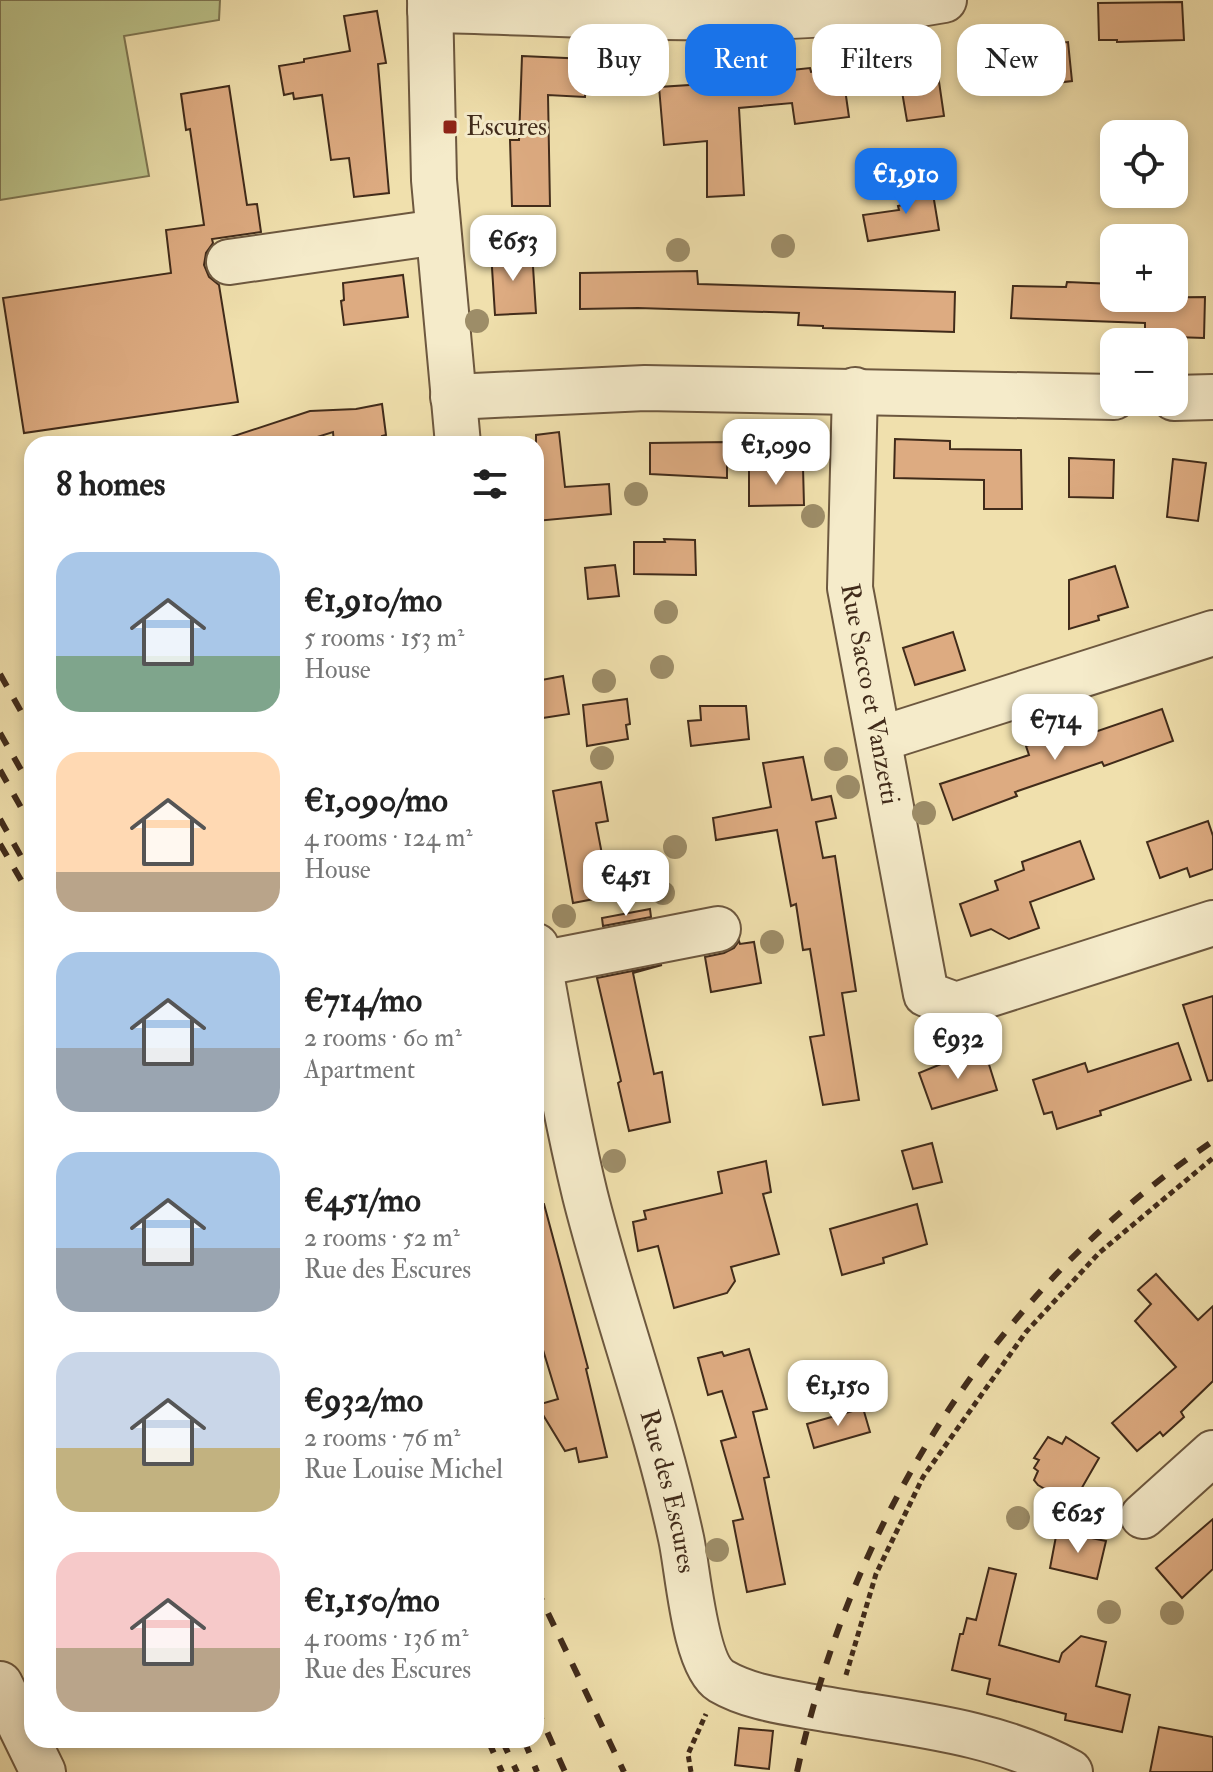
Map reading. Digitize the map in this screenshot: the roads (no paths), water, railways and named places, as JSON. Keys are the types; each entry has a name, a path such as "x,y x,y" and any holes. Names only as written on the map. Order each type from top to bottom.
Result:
{"street":[{"path":"457,436 434,180 430,5 790,18 944,0"},
{"path":"229,262 438,232"},
{"path":"453,397 645,388 1100,397"},
{"name":"Rue Sacco et Vanzetti","path":"855,390 850,588 926,994 956,1005 1213,923"},
{"path":"1188,398 1213,397"},
{"path":"880,739 1213,633"},
{"path":"544,955 718,929"},
{"name":"Rue des Escures","path":"544,991 585,1194 670,1485 698,1637 709,1668 717,1678 755,1696 987,1757"},
{"path":"1143,1516 1213,1453"},
{"path":"0,1684 24,1733"},
{"path":"31,1748 43,1772"},
{"path":"987,1757 1053,1763 1070,1772"}],"railway":[{"path":"0,674 24,717"},
{"path":"0,733 24,775"},
{"path":"0,770 24,813"},
{"path":"0,819 24,862"},
{"path":"0,844 24,885"},
{"path":"797,1772 822,1678 855,1587 896,1499 944,1416 1001,1338 1064,1266 1135,1200 1213,1141"},
{"path":"544,1605 624,1772"},
{"path":"544,1725 565,1772"},
{"path":"492,1748 502,1772"},
{"path":"506,1748 517,1772"},
{"path":"527,1748 537,1772"}],"place":[{"name":"Escures","path":"450,127"}]}
